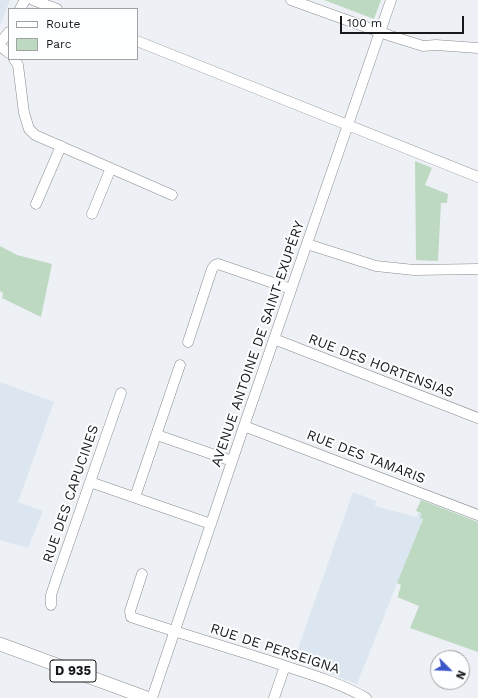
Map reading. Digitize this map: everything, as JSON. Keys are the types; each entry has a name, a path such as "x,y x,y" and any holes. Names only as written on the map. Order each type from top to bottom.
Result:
{"main road":[{"name":"D 935","path":"0,644 147,698"}],"street":[{"path":"33,0 54,8"},
{"path":"291,0 380,33 423,46 436,45 478,48"},
{"name":"AVENUE ANTOINE DE SAINT-EXUPÉRY","path":"152,698 391,0"},
{"path":"0,43 8,33"},
{"path":"138,41 478,177"},
{"path":"0,46 8,53"},
{"path":"15,60 18,65 24,113 29,129 35,135 172,195"},
{"path":"36,204 61,146"},
{"path":"92,214 111,168"},
{"path":"307,244 376,266 414,270 478,269"},
{"path":"188,342 212,269 215,265 218,264 291,289"},
{"name":"RUE DES HORTENSIAS","path":"274,339 478,418"},
{"path":"135,498 180,365"},
{"name":"RUE DES CAPUCINES","path":"51,605 51,595 121,392"},
{"name":"RUE DES TAMARIS","path":"244,426 478,515"},
{"path":"157,435 232,461"},
{"path":"90,482 211,524"},
{"name":"RUE DE PERSEIGNA","path":"141,578 130,611 131,617 174,632 285,666 341,686 366,698"},
{"path":"274,698 285,666"}],"shaded area":[{"path":"0,0 10,0 0,25"},
{"path":"0,382 54,402 18,502 43,511 28,548 0,540"},
{"path":"353,492 376,501 375,506 417,517 418,512 422,513 423,518 357,684 294,660"}],"green space":[{"path":"324,0 381,0 374,19"},
{"path":"415,161 432,168 425,185 448,194 447,203 441,203 438,261 416,260"},
{"path":"0,246 17,255 52,264 41,317 2,298 3,293 0,291"},
{"path":"421,500 478,522 478,652 410,628 419,606 397,597 399,596 401,585 397,583 423,519 420,518 421,513 416,511"}]}
